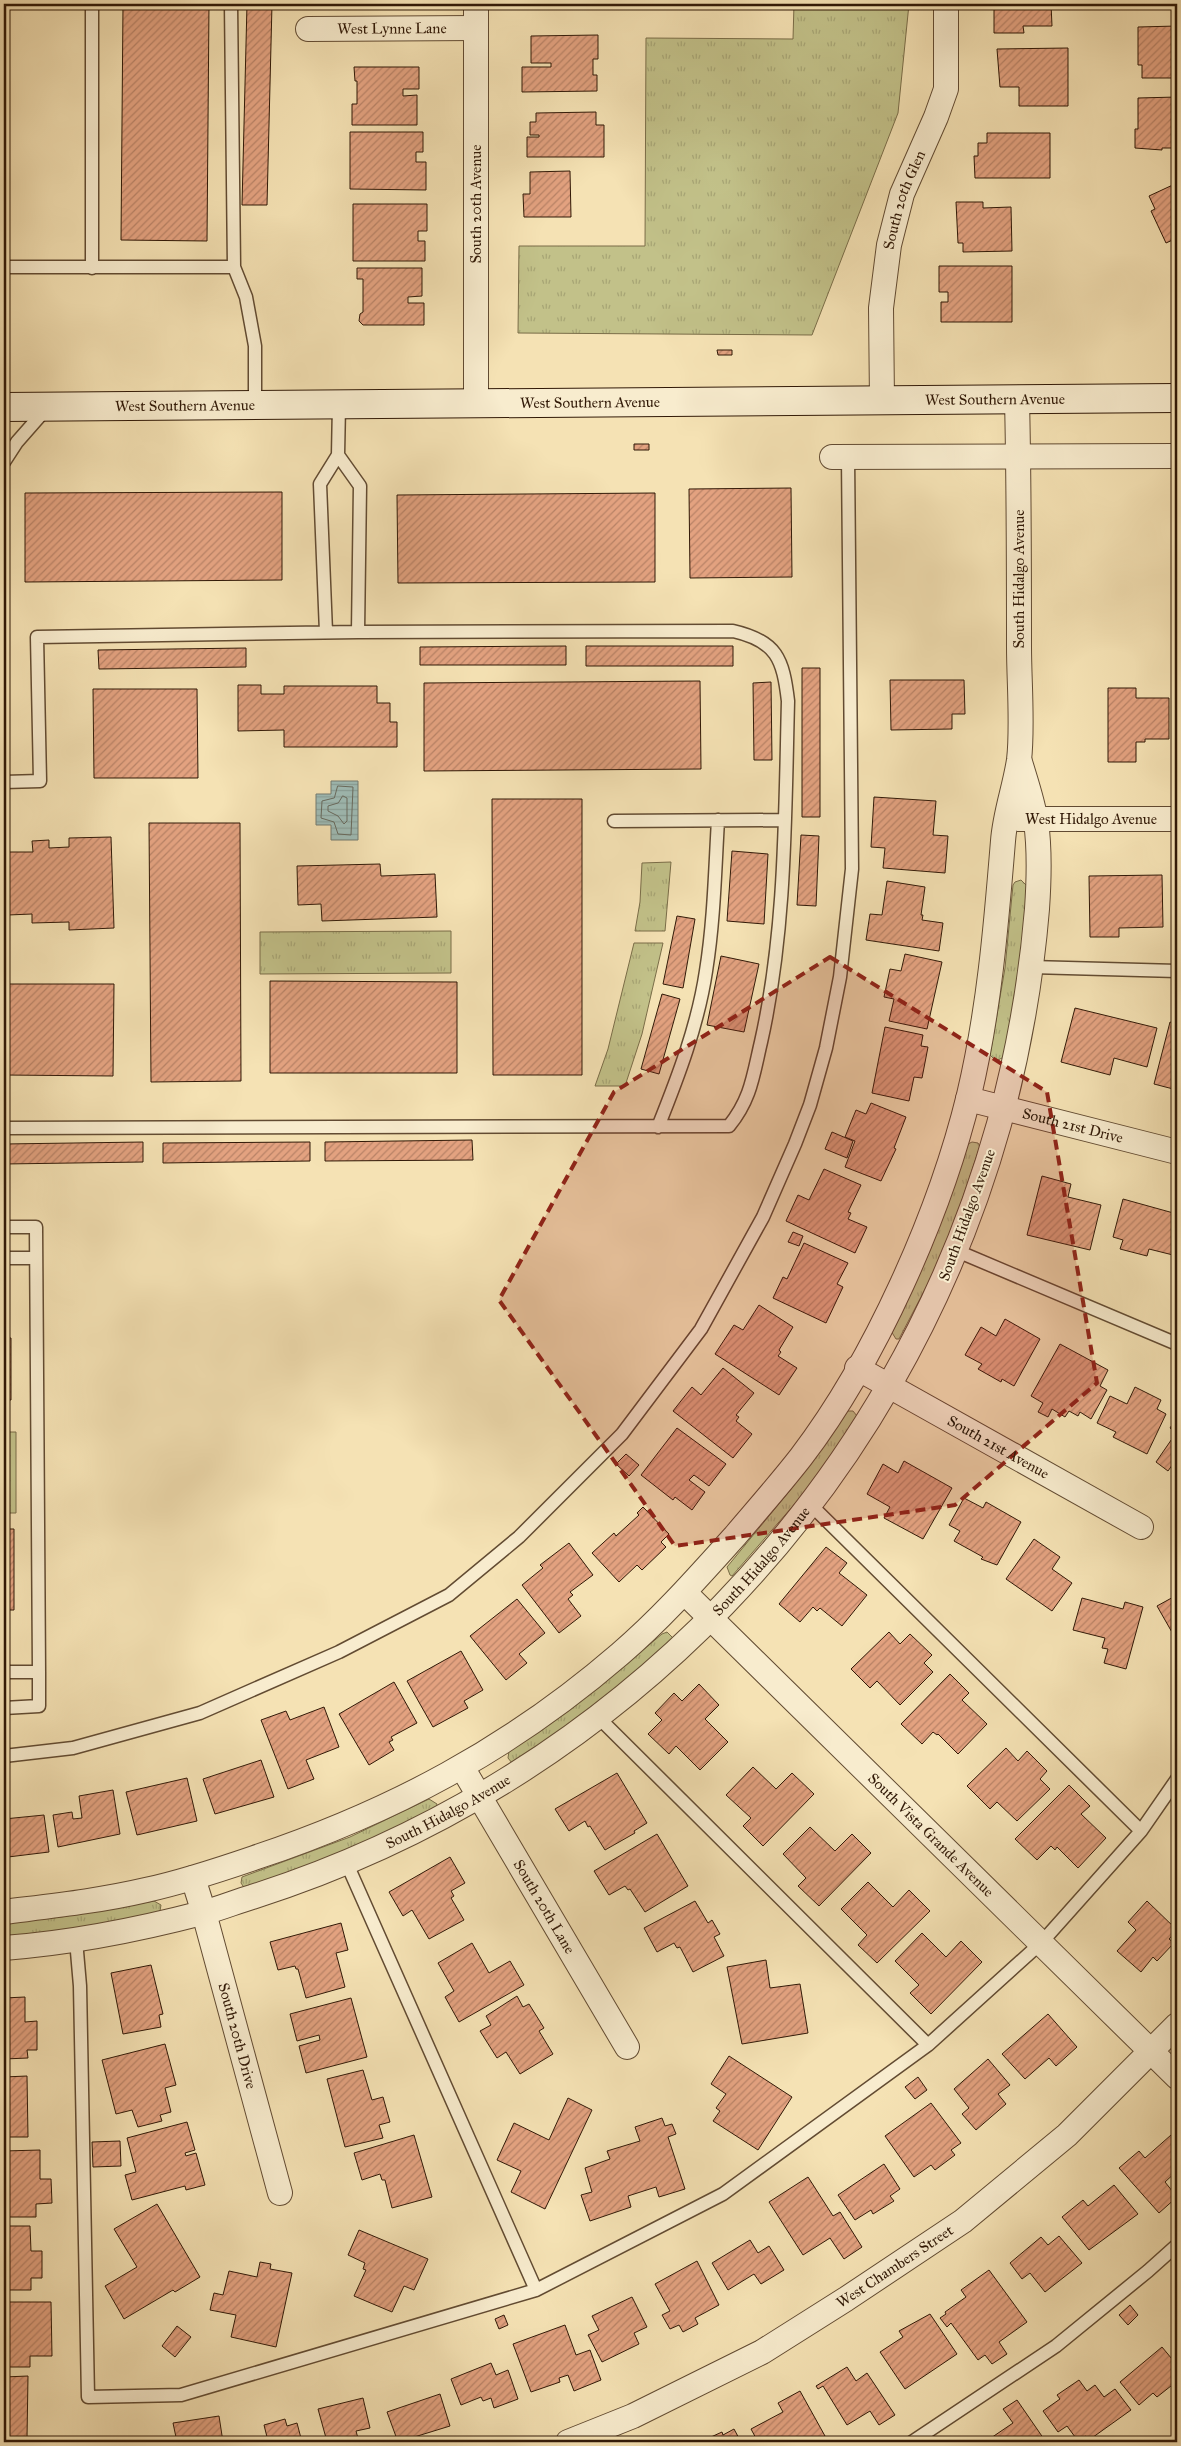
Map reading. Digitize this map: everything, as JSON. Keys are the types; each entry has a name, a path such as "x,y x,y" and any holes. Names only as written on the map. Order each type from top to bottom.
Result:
{"main road":[{"name":"West Southern Avenue","path":"4,407 1177,398"}],"street":[{"name":"South 20th Avenue","path":"476,4 476,404"},
{"name":"South 20th Glen","path":"882,401 881,308 889,245 902,194 936,117 946,89 946,4"},
{"name":"West Lynne Lane","path":"308,29 476,28"},
{"name":"South Hidalgo Avenue","path":"4,1912 142,1891 193,1878 330,1832 401,1800 462,1767 553,1708 624,1652 685,1593 802,1455 857,1368 908,1270 934,1207 968,1099 990,987 1005,819 1019,758 1018,400"},
{"path":"840,458 1177,456"},
{"name":"South Hidalgo Avenue","path":"4,1948 76,1940 204,1913 346,1864 480,1797 535,1762 642,1682 710,1619 811,1505 865,1428 914,1339 957,1251 978,1194 1003,1108 1013,1070 1031,967 1039,880 1036,820 1019,758"},
{"name":"West Hidalgo Avenue","path":"1005,819 1177,819"},
{"name":"South 21st Drive","path":"968,1099 1177,1152"},
{"name":"South 21st Avenue","path":"857,1368 1141,1527"},
{"name":"South Vista Grande Avenue","path":"685,1593 1042,1942 1177,2077"},
{"name":"South 20th Lane","path":"462,1767 627,2047"},
{"name":"South 20th Drive","path":"193,1878 280,2193"},
{"name":"West Chambers Street","path":"568,2442 633,2416 703,2383 762,2352 963,2221 1067,2135 1177,2025"}],"lane":[{"path":"92,4 92,268"},
{"path":"231,4 234,268 246,297 255,346 255,405"},
{"path":"4,267 234,268"},
{"path":"326,632 320,484 338,455 339,405"},
{"path":"4,462 17,442 48,407"},
{"path":"338,455 360,486 358,632"},
{"path":"4,1756 73,1748 200,1713 339,1652 449,1595 519,1537 622,1434 701,1329 763,1217 801,1128 826,1048 840,977 852,869 840,458"},
{"path":"4,782 40,782 37,637 326,632 733,631 762,641 779,658 785,679 788,701 778,944 767,1014 748,1098 729,1126 4,1128"},
{"path":"658,1127 682,1068 706,974 713,923 718,820"},
{"path":"614,821 784,820"},
{"path":"1031,967 1177,971"},
{"path":"4,1227 36,1227 39,1672 39,1706 4,1708"},
{"path":"957,1251 1177,1344"},
{"path":"4,1258 35,1258"},
{"path":"811,1505 1141,1831"},
{"path":"4,1672 39,1672"},
{"path":"597,1716 928,2045"},
{"path":"76,1940 80,1986 88,2396 181,2395 536,2290 723,2194 928,2045 1042,1942 1141,1831 1177,1779"},
{"path":"346,1864 536,2290"},
{"path":"912,2442 1056,2346 1148,2271 1177,2244"}],"highlighted area":[{"path":"830,957 1047,1092 1097,1383 955,1505 675,1546 499,1300 614,1092"}],"green space":[{"path":"794,4 909,4 898,113 812,335 518,333 519,246 645,246 646,38 793,39"},
{"path":"671,862 665,931 635,931 640,902 642,863"},
{"path":"1021,880 1027,886 1019,972 1004,1057 996,1061 990,1055 1005,968 1013,885"},
{"path":"451,931 451,973 260,974 260,932"},
{"path":"634,943 663,943 642,1034 625,1086 595,1086 608,1049"},
{"path":"972,1142 978,1143 980,1146 945,1251 899,1339 896,1339 891,1331 968,1144"},
{"path":"853,1411 857,1416 825,1469 732,1576 730,1575 727,1567 792,1488 843,1414"},
{"path":"4,1413 8,1413 8,1432 16,1432 16,1513 4,1513"},
{"path":"667,1632 673,1638 590,1714 512,1763 508,1758 509,1751 598,1688 662,1634"},
{"path":"429,1799 437,1804 436,1810 308,1869 245,1889 241,1883 242,1877 350,1837"},
{"path":"154,1901 161,1905 160,1911 129,1921 4,1938 4,1923 61,1917"}],"water":[{"path":"331,781 358,781 358,840 331,840 331,825 316,825 316,794 331,794"}],"building":[{"path":"123,4 209,4 207,241 121,240"},
{"path":"247,4 272,4 267,205 242,205"},
{"path":"994,4 1051,4 1052,26 1023,26 1024,33 994,33"},
{"path":"1177,26 1177,78 1142,78 1142,65 1138,65 1138,27"},
{"path":"598,35 598,59 593,59 593,75 597,75 597,91 522,92 522,67 551,67 551,63 531,63 531,36"},
{"path":"1068,48 1068,106 1019,106 1019,87 1000,87 997,49"},
{"path":"354,67 419,67 419,89 403,89 403,96 417,95 417,125 352,125 352,104 357,104 357,81 355,81"},
{"path":"1177,97 1177,148 1162,148 1162,150 1135,148 1135,129 1138,129 1138,98"},
{"path":"596,112 596,125 604,125 604,157 527,157 527,137 539,137 539,135 530,135 530,122 536,122 536,113"},
{"path":"350,132 423,132 423,152 416,152 416,162 426,162 426,190 350,189"},
{"path":"987,133 1050,133 1050,178 975,178 974,156 978,156 978,143 987,143"},
{"path":"570,171 571,217 524,217 523,194 530,194 530,172"},
{"path":"1177,183 1177,238 1166,243 1151,211 1155,209 1149,196"},
{"path":"956,202 983,202 983,208 1011,207 1012,251 963,252 963,243 958,243"},
{"path":"353,204 427,204 427,231 418,231 418,241 425,241 425,261 353,261"},
{"path":"939,266 1012,266 1012,322 941,322 941,302 948,302 948,292 939,292"},
{"path":"357,268 422,268 422,296 408,297 408,303 424,303 424,325 363,325 359,321 360,314 363,312 363,279 357,279"},
{"path":"717,350 732,350 732,355 718,355"},
{"path":"634,444 649,444 649,450 634,450"},
{"path":"791,488 792,577 690,578 689,489"},
{"path":"282,492 282,580 25,582 25,493"},
{"path":"655,493 655,582 398,583 397,495"},
{"path":"566,646 566,665 420,665 420,647"},
{"path":"586,646 733,646 733,666 586,666"},
{"path":"246,648 246,667 99,669 98,650"},
{"path":"802,668 820,668 820,817 802,817"},
{"path":"890,680 964,680 965,714 952,714 952,729 891,730"},
{"path":"700,681 701,769 424,771 424,683"},
{"path":"771,682 772,760 754,760 753,683"},
{"path":"238,685 261,685 261,694 284,694 284,686 377,686 377,703 390,703 390,722 397,722 397,747 284,747 284,730 238,731"},
{"path":"1108,688 1136,688 1136,698 1169,698 1169,739 1145,739 1145,742 1136,742 1136,762 1108,762"},
{"path":"93,689 197,689 198,778 94,778"},
{"path":"874,797 936,801 933,835 948,836 945,873 883,868 885,848 871,847"},
{"path":"492,799 582,799 582,1075 493,1075"},
{"path":"149,823 240,823 241,1081 151,1082"},
{"path":"801,835 819,836 816,906 797,905"},
{"path":"111,837 114,928 69,930 69,922 32,923 32,914 8,915 8,922 4,922 4,839 8,839 9,852 33,852 32,841 49,840 49,848 69,847 69,838"},
{"path":"732,851 768,854 764,924 727,921"},
{"path":"380,864 381,876 435,874 437,917 322,921 321,904 298,905 297,866"},
{"path":"1162,875 1163,927 1119,928 1119,937 1090,937 1089,876"},
{"path":"887,881 925,887 922,920 943,923 939,951 866,940 870,914 882,915"},
{"path":"677,916 695,919 683,988 663,984"},
{"path":"905,954 942,962 927,1029 889,1021 894,999 884,997 890,969 901,971"},
{"path":"721,956 759,964 744,1032 707,1025"},
{"path":"270,981 457,982 457,1073 270,1073"},
{"path":"4,984 114,984 113,1076 4,1075"},
{"path":"662,994 680,999 659,1074 641,1069"},
{"path":"1075,1008 1157,1028 1147,1067 1114,1058 1110,1075 1061,1062"},
{"path":"1170,1022 1177,1024 1177,1090 1154,1084"},
{"path":"885,1027 923,1035 921,1046 928,1047 922,1078 914,1077 909,1101 872,1093"},
{"path":"871,1103 906,1117 894,1148 896,1149 881,1181 845,1167 855,1141 845,1137 856,1110 866,1114"},
{"path":"832,1132 853,1141 847,1158 825,1149"},
{"path":"472,1140 473,1160 325,1161 325,1142"},
{"path":"143,1142 143,1162 4,1164 4,1144"},
{"path":"310,1142 310,1161 163,1163 163,1143"},
{"path":"824,1169 861,1185 848,1212 851,1213 848,1219 867,1227 855,1253 786,1221 798,1195 809,1200"},
{"path":"1042,1176 1071,1184 1068,1197 1101,1205 1090,1250 1027,1235"},
{"path":"1123,1199 1177,1214 1177,1256 1149,1249 1147,1256 1120,1249 1123,1240 1113,1237"},
{"path":"793,1232 803,1236 799,1246 788,1242"},
{"path":"804,1243 848,1263 837,1284 843,1287 826,1323 773,1298 783,1277 787,1279"},
{"path":"759,1305 793,1327 779,1350 781,1352 778,1356 797,1368 779,1395 715,1354 734,1325 743,1330"},
{"path":"1005,1319 1040,1339 1014,1386 1002,1379 1001,1382 978,1369 982,1364 965,1355 981,1327 996,1336"},
{"path":"4,1338 11,1338 11,1400 4,1400"},
{"path":"1060,1344 1108,1370 1100,1386 1107,1390 1091,1419 1080,1412 1078,1416 1069,1411 1065,1417 1052,1409 1048,1417 1038,1412 1043,1403 1031,1396"},
{"path":"723,1368 754,1393 736,1415 739,1417 736,1421 752,1434 733,1458 673,1411 692,1387 701,1395"},
{"path":"1135,1387 1161,1400 1157,1409 1166,1414 1147,1454 1113,1437 1116,1432 1097,1423 1110,1396 1127,1404"},
{"path":"1177,1417 1177,1463 1175,1461 1168,1471 1156,1462 1176,1433 1170,1428"},
{"path":"677,1428 726,1464 709,1486 694,1475 689,1480 705,1492 692,1510 675,1497 673,1500 641,1475"},
{"path":"626,1454 639,1465 629,1476 616,1464"},
{"path":"904,1461 952,1488 923,1539 884,1518 890,1507 867,1494 883,1464 898,1473"},
{"path":"964,1498 983,1508 986,1502 1021,1522 997,1565 981,1559 983,1557 954,1541 960,1531 949,1525"},
{"path":"643,1507 669,1534 661,1542 666,1547 642,1570 637,1565 619,1582 592,1553 614,1533 616,1536 639,1515 637,1513"},
{"path":"4,1529 14,1529 14,1610 4,1610"},
{"path":"1034,1539 1060,1557 1052,1569 1072,1583 1052,1611 1006,1579"},
{"path":"569,1543 593,1575 570,1592 573,1595 568,1599 581,1616 559,1633 522,1585 543,1568 540,1565"},
{"path":"826,1547 847,1563 839,1573 867,1595 842,1626 820,1608 817,1611 813,1607 800,1622 779,1604"},
{"path":"1177,1595 1177,1641 1157,1606"},
{"path":"1082,1598 1123,1609 1125,1602 1143,1607 1126,1669 1104,1663 1108,1649 1102,1648 1105,1638 1073,1630"},
{"path":"517,1599 545,1633 519,1654 527,1663 506,1680 470,1636"},
{"path":"889,1632 900,1644 910,1634 932,1655 924,1663 933,1672 900,1705 877,1681 870,1688 851,1669"},
{"path":"461,1651 483,1690 464,1701 468,1708 433,1727 407,1681"},
{"path":"950,1674 969,1693 962,1700 987,1724 958,1754 938,1734 933,1732 922,1744 901,1724"},
{"path":"394,1682 417,1723 391,1737 393,1740 389,1742 394,1750 369,1765 339,1714"},
{"path":"699,1684 719,1705 705,1719 728,1742 700,1770 676,1746 669,1754 648,1734 662,1720 655,1713 674,1693 682,1701"},
{"path":"324,1707 339,1747 306,1760 314,1779 288,1789 261,1720 286,1711 290,1720"},
{"path":"1006,1748 1018,1761 1027,1751 1047,1771 1040,1779 1050,1789 1017,1821 997,1802 990,1809 967,1786"},
{"path":"261,1760 274,1797 215,1814 203,1779"},
{"path":"753,1767 776,1789 792,1773 814,1794 763,1846 743,1826 751,1818 726,1795"},
{"path":"617,1773 647,1823 634,1831 635,1833 605,1850 585,1821 569,1831 555,1809"},
{"path":"187,1778 197,1821 137,1835 126,1792"},
{"path":"1069,1785 1090,1806 1081,1814 1106,1838 1078,1868 1057,1847 1055,1850 1051,1846 1037,1860 1015,1839"},
{"path":"113,1790 120,1834 58,1847 53,1815 72,1812 73,1819 82,1818 79,1796"},
{"path":"44,1815 49,1852 8,1857 8,1852 4,1853 4,1819"},
{"path":"810,1827 835,1851 852,1834 871,1853 819,1906 798,1886 806,1878 783,1854"},
{"path":"657,1834 688,1886 645,1912 630,1889 628,1890 625,1886 609,1895 594,1871"},
{"path":"450,1857 465,1883 451,1891 454,1896 451,1898 464,1920 429,1939 412,1910 403,1916 389,1892"},
{"path":"868,1882 893,1907 909,1890 930,1911 877,1963 858,1945 867,1935 841,1909"},
{"path":"695,1901 708,1923 712,1920 720,1934 714,1937 724,1956 693,1972 680,1947 677,1948 674,1943 657,1952 644,1928"},
{"path":"1147,1901 1177,1930 1169,1939 1174,1943 1157,1961 1153,1957 1141,1972 1117,1951 1136,1930 1128,1922"},
{"path":"341,1923 348,1950 336,1953 345,1987 306,1998 298,1969 295,1966 278,1970 270,1942"},
{"path":"922,1933 946,1957 961,1941 982,1962 931,2014 910,1993 919,1985 895,1961"},
{"path":"472,1943 489,1973 510,1961 524,1985 459,2022 445,1997 454,1991 438,1963"},
{"path":"766,1960 770,1988 800,1984 808,2033 742,2044 727,1967"},
{"path":"151,1965 163,2014 159,2015 161,2027 123,2034 111,1973"},
{"path":"517,1996 523,2007 529,2004 544,2028 539,2031 553,2054 520,2074 506,2052 497,2058 480,2031 491,2025 486,2016"},
{"path":"25,1997 25,2022 37,2021 37,2050 27,2050 28,2058 4,2059 4,1998"},
{"path":"351,1998 367,2057 306,2073 299,2046 320,2040 319,2035 297,2041 290,2014"},
{"path":"1048,2014 1077,2047 1056,2066 1049,2058 1025,2079 1002,2054"},
{"path":"165,2044 176,2085 165,2088 171,2112 160,2115 162,2121 138,2127 132,2110 116,2114 102,2060"},
{"path":"729,2056 792,2097 758,2150 713,2121 720,2111 716,2108 726,2094 711,2084"},
{"path":"988,2059 1010,2085 998,2094 1006,2104 976,2130 962,2114 969,2108 954,2089"},
{"path":"363,2070 372,2100 383,2097 390,2122 379,2125 383,2138 345,2147 327,2079"},
{"path":"27,2076 28,2137 4,2137 4,2077"},
{"path":"918,2077 927,2090 915,2099 905,2087"},
{"path":"568,2098 592,2110 545,2209 511,2192 521,2171 497,2160 514,2123 549,2140"},
{"path":"931,2103 961,2143 951,2150 955,2155 935,2170 931,2165 914,2177 885,2136"},
{"path":"662,2118 665,2126 672,2124 676,2134 668,2137 685,2189 659,2197 656,2187 628,2196 631,2207 590,2221 581,2195 592,2192 585,2168 610,2159 607,2151 640,2141 635,2127"},
{"path":"187,2122 195,2150 185,2153 186,2156 196,2153 205,2185 186,2190 185,2186 132,2200 125,2175 136,2172 127,2138"},
{"path":"414,2135 432,2197 392,2208 385,2180 382,2180 380,2174 362,2180 354,2153"},
{"path":"1171,2135 1177,2142 1177,2171 1165,2182 1177,2197 1159,2213 1119,2168 1139,2151 1145,2158"},
{"path":"120,2141 121,2166 93,2167 92,2142"},
{"path":"40,2150 40,2179 51,2179 52,2203 36,2204 36,2217 4,2217 4,2151"},
{"path":"884,2164 900,2189 890,2196 894,2201 873,2214 871,2210 855,2220 838,2195"},
{"path":"808,2177 833,2216 840,2212 862,2247 844,2259 830,2238 803,2255 769,2202"},
{"path":"1114,2185 1138,2214 1089,2250 1062,2217 1083,2200 1088,2206"},
{"path":"157,2204 200,2277 175,2292 173,2290 124,2319 105,2286 137,2267 114,2229"},
{"path":"4,2226 30,2226 31,2251 42,2251 42,2278 31,2278 31,2290 4,2290"},
{"path":"359,2230 428,2259 414,2290 404,2286 392,2312 354,2296 366,2270 363,2269 365,2263 348,2255"},
{"path":"1059,2236 1082,2263 1045,2292 1030,2273 1022,2279 1010,2263 1041,2237 1048,2245"},
{"path":"750,2240 758,2253 769,2246 784,2270 761,2284 754,2274 728,2290 712,2263"},
{"path":"697,2261 719,2305 695,2318 698,2324 683,2332 679,2325 670,2329 662,2315 670,2311 655,2284"},
{"path":"260,2262 271,2264 270,2269 292,2273 276,2347 231,2337 236,2315 210,2310 214,2293 223,2295 229,2271 257,2277"},
{"path":"989,2270 1027,2322 999,2342 1007,2354 992,2364 985,2355 978,2360 951,2323 947,2327 940,2318 946,2314 945,2312 966,2297 961,2290"},
{"path":"632,2297 647,2327 634,2333 639,2344 602,2362 588,2335 599,2330 592,2316"},
{"path":"4,2302 51,2302 52,2356 30,2356 30,2367 4,2367"},
{"path":"1130,2305 1138,2315 1128,2325 1119,2315"},
{"path":"930,2314 957,2354 905,2389 880,2352 903,2337 899,2331"},
{"path":"504,2315 508,2325 499,2329 495,2319"},
{"path":"565,2325 576,2355 590,2350 601,2380 574,2391 568,2375 559,2378 560,2382 531,2392 513,2344"},
{"path":"177,2326 191,2337 175,2357 162,2346"},
{"path":"1162,2347 1177,2365 1177,2377 1174,2380 1176,2382 1157,2397 1153,2393 1139,2405 1120,2382"},
{"path":"491,2363 496,2375 508,2370 518,2399 494,2408 491,2398 483,2401 481,2397 461,2405 451,2379"},
{"path":"847,2367 856,2381 867,2373 895,2415 879,2425 870,2411 847,2425 823,2386 818,2389 816,2386"},
{"path":"28,2376 27,2438 4,2438 4,2377"},
{"path":"1079,2380 1087,2391 1095,2385 1104,2397 1115,2389 1131,2410 1089,2440 1086,2436 1078,2441 1067,2426 1058,2432 1043,2411 1060,2399 1057,2395"},
{"path":"800,2391 825,2436 814,2442 758,2442 751,2429 783,2412 778,2403"},
{"path":"440,2394 450,2426 398,2442 387,2412"},
{"path":"363,2398 370,2428 356,2431 359,2442 316,2442 326,2438 318,2409"},
{"path":"1017,2400 1046,2442 985,2442 1013,2423 1003,2409"},
{"path":"219,2416 223,2442 177,2442 173,2423"},
{"path":"285,2419 287,2426 297,2423 302,2442 263,2442 268,2441 264,2425"},
{"path":"734,2429 741,2442 700,2442 722,2432 723,2435"}]}
